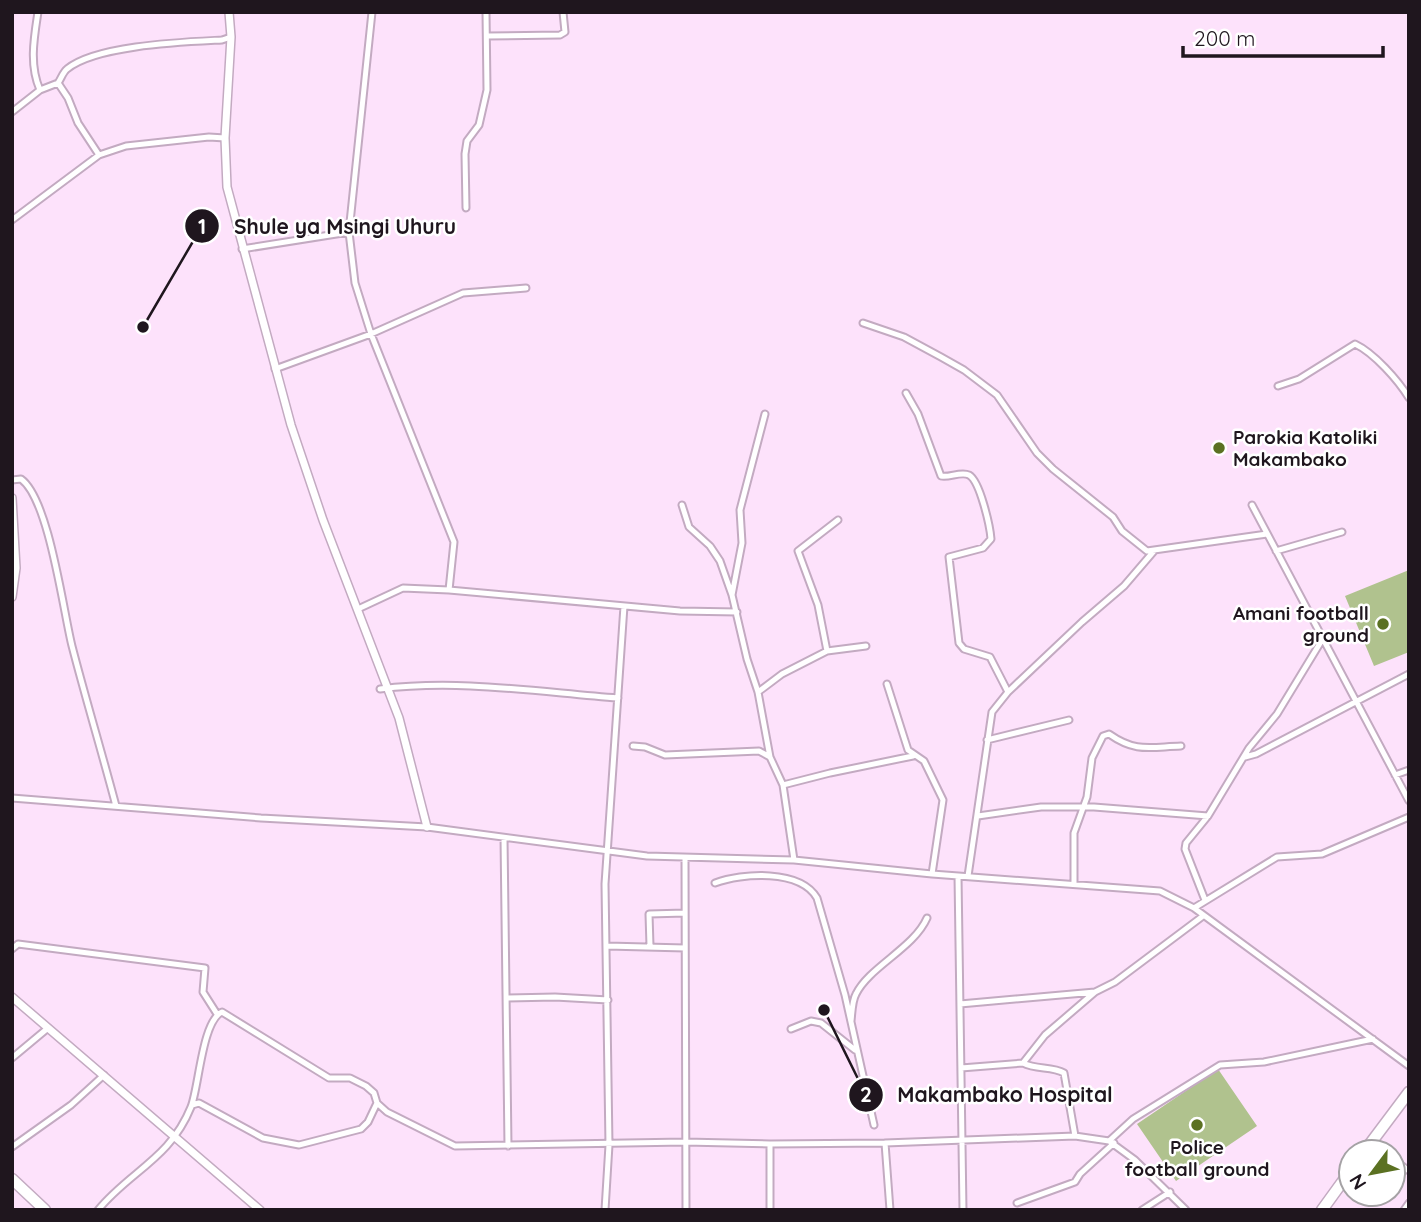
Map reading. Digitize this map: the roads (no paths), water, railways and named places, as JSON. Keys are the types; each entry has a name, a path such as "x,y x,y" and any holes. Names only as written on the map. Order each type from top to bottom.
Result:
{"highway":[{"path":"1375,1138 1409,1092"},
{"path":"12,1179 45,1210"},
{"path":"1322,1210 1337,1189"}],"street":[{"path":"38,12 33,49 40,90"},
{"path":"229,12 231,37 225,138 227,187 275,369 323,520 358,609 384,688 399,718 428,827"},
{"path":"372,12 349,232 355,283 371,334 454,542 449,590"},
{"path":"466,208 467,141 479,125 486,90 486,12"},
{"path":"488,36 561,35 565,32 563,12"},
{"path":"12,112 40,90 58,83 65,69 90,58 121,49 231,37"},
{"path":"58,83 68,98 78,123 99,155"},
{"path":"12,220 99,155 126,146 209,137 225,138"},
{"path":"243,249 349,232"},
{"path":"275,369 371,334 463,293 526,288"},
{"path":"863,323 904,337 942,357 997,395 1037,453 1113,517 1128,536 1147,551 1267,534"},
{"path":"1278,386 1298,379 1355,344 1365,348 1400,384 1409,398"},
{"path":"906,393 918,414 941,476 968,475 981,496 991,539 983,548 949,557 959,643 964,649 990,657 1008,692"},
{"path":"732,594 742,543 740,510 765,414"},
{"path":"12,480 21,479 30,488 50,541 72,646 116,806"},
{"path":"12,498 16,568 12,597"},
{"path":"682,505 689,527 710,546 720,561 732,594 747,659 758,692 770,757 783,785 794,860"},
{"path":"1252,505 1409,801"},
{"path":"828,651 818,605 798,551 838,520"},
{"path":"1276,551 1342,532"},
{"path":"968,876 992,712 1008,692 1082,622 1125,586 1154,551"},
{"path":"358,609 403,588 680,611 737,612"},
{"path":"605,1210 608,1145 607,851 624,606"},
{"path":"1205,900 1185,849 1186,843 1208,816 1322,640"},
{"path":"758,692 782,674 828,651 866,646"},
{"path":"1245,757 1256,754 1409,674"},
{"path":"384,688 466,684 618,698"},
{"path":"887,684 908,750 914,756"},
{"path":"987,740 1069,720"},
{"path":"1074,884 1074,833 1087,797 1092,758 1106,733 1125,745 1136,748 1181,746"},
{"path":"633,746 645,747 665,755 759,751 770,757"},
{"path":"783,785 914,756 922,757 943,800 932,874"},
{"path":"1395,775 1409,770"},
{"path":"12,798 261,818 428,827 685,859 794,860 932,874 1160,891 1194,908 1409,1066"},
{"path":"978,816 1041,807 1094,807 1208,816"},
{"path":"1194,908 1277,857 1322,854 1409,817"},
{"path":"504,838 508,1146"},
{"path":"685,859 686,1210"},
{"path":"958,876 963,1210"},
{"path":"715,883 732,877 776,877 796,880 812,889 831,942 874,1125"},
{"path":"650,946 649,914 685,914"},
{"path":"1023,1063 1045,1035 1095,992 1115,982 1203,916"},
{"path":"850,1024 856,994 911,940 927,918"},
{"path":"12,949 18,944 205,968 203,992 217,1014"},
{"path":"607,946 685,948"},
{"path":"960,1004 1095,992"},
{"path":"12,998 260,1210"},
{"path":"506,998 608,1000"},
{"path":"98,1210 107,1198 176,1138 192,1105 213,1019 222,1012 329,1078 350,1078 366,1086 374,1093 377,1103 387,1112 456,1146 685,1142 885,1143 1075,1136 1112,1142 1170,1192 1186,1210"},
{"path":"791,1029 811,1021 821,1023 857,1052"},
{"path":"12,1058 48,1028"},
{"path":"1017,1203 1075,1182 1133,1119 1220,1065 1264,1062 1373,1039"},
{"path":"961,1068 1023,1063 1034,1069 1059,1070 1064,1073 1075,1136"},
{"path":"12,1147 71,1105 104,1075"},
{"path":"192,1105 199,1103 263,1138 299,1145 361,1129 368,1122 377,1103"},
{"path":"885,1143 890,1210"},
{"path":"770,1144 770,1210"},
{"path":"605,1210 606,1157"},
{"path":"1142,1210 1170,1192"},
{"path":"1404,1210 1409,1203"}],"place":[{"name":"Shule ya Msingi Uhuru","path":"143,327"},
{"name":"Parokia Katoliki Makambako","path":"1219,448"},
{"name":"Amani football ground","path":"1383,624"},
{"name":"Makambako Hospital","path":"824,1010"},
{"name":"Police football ground","path":"1197,1125"}]}
